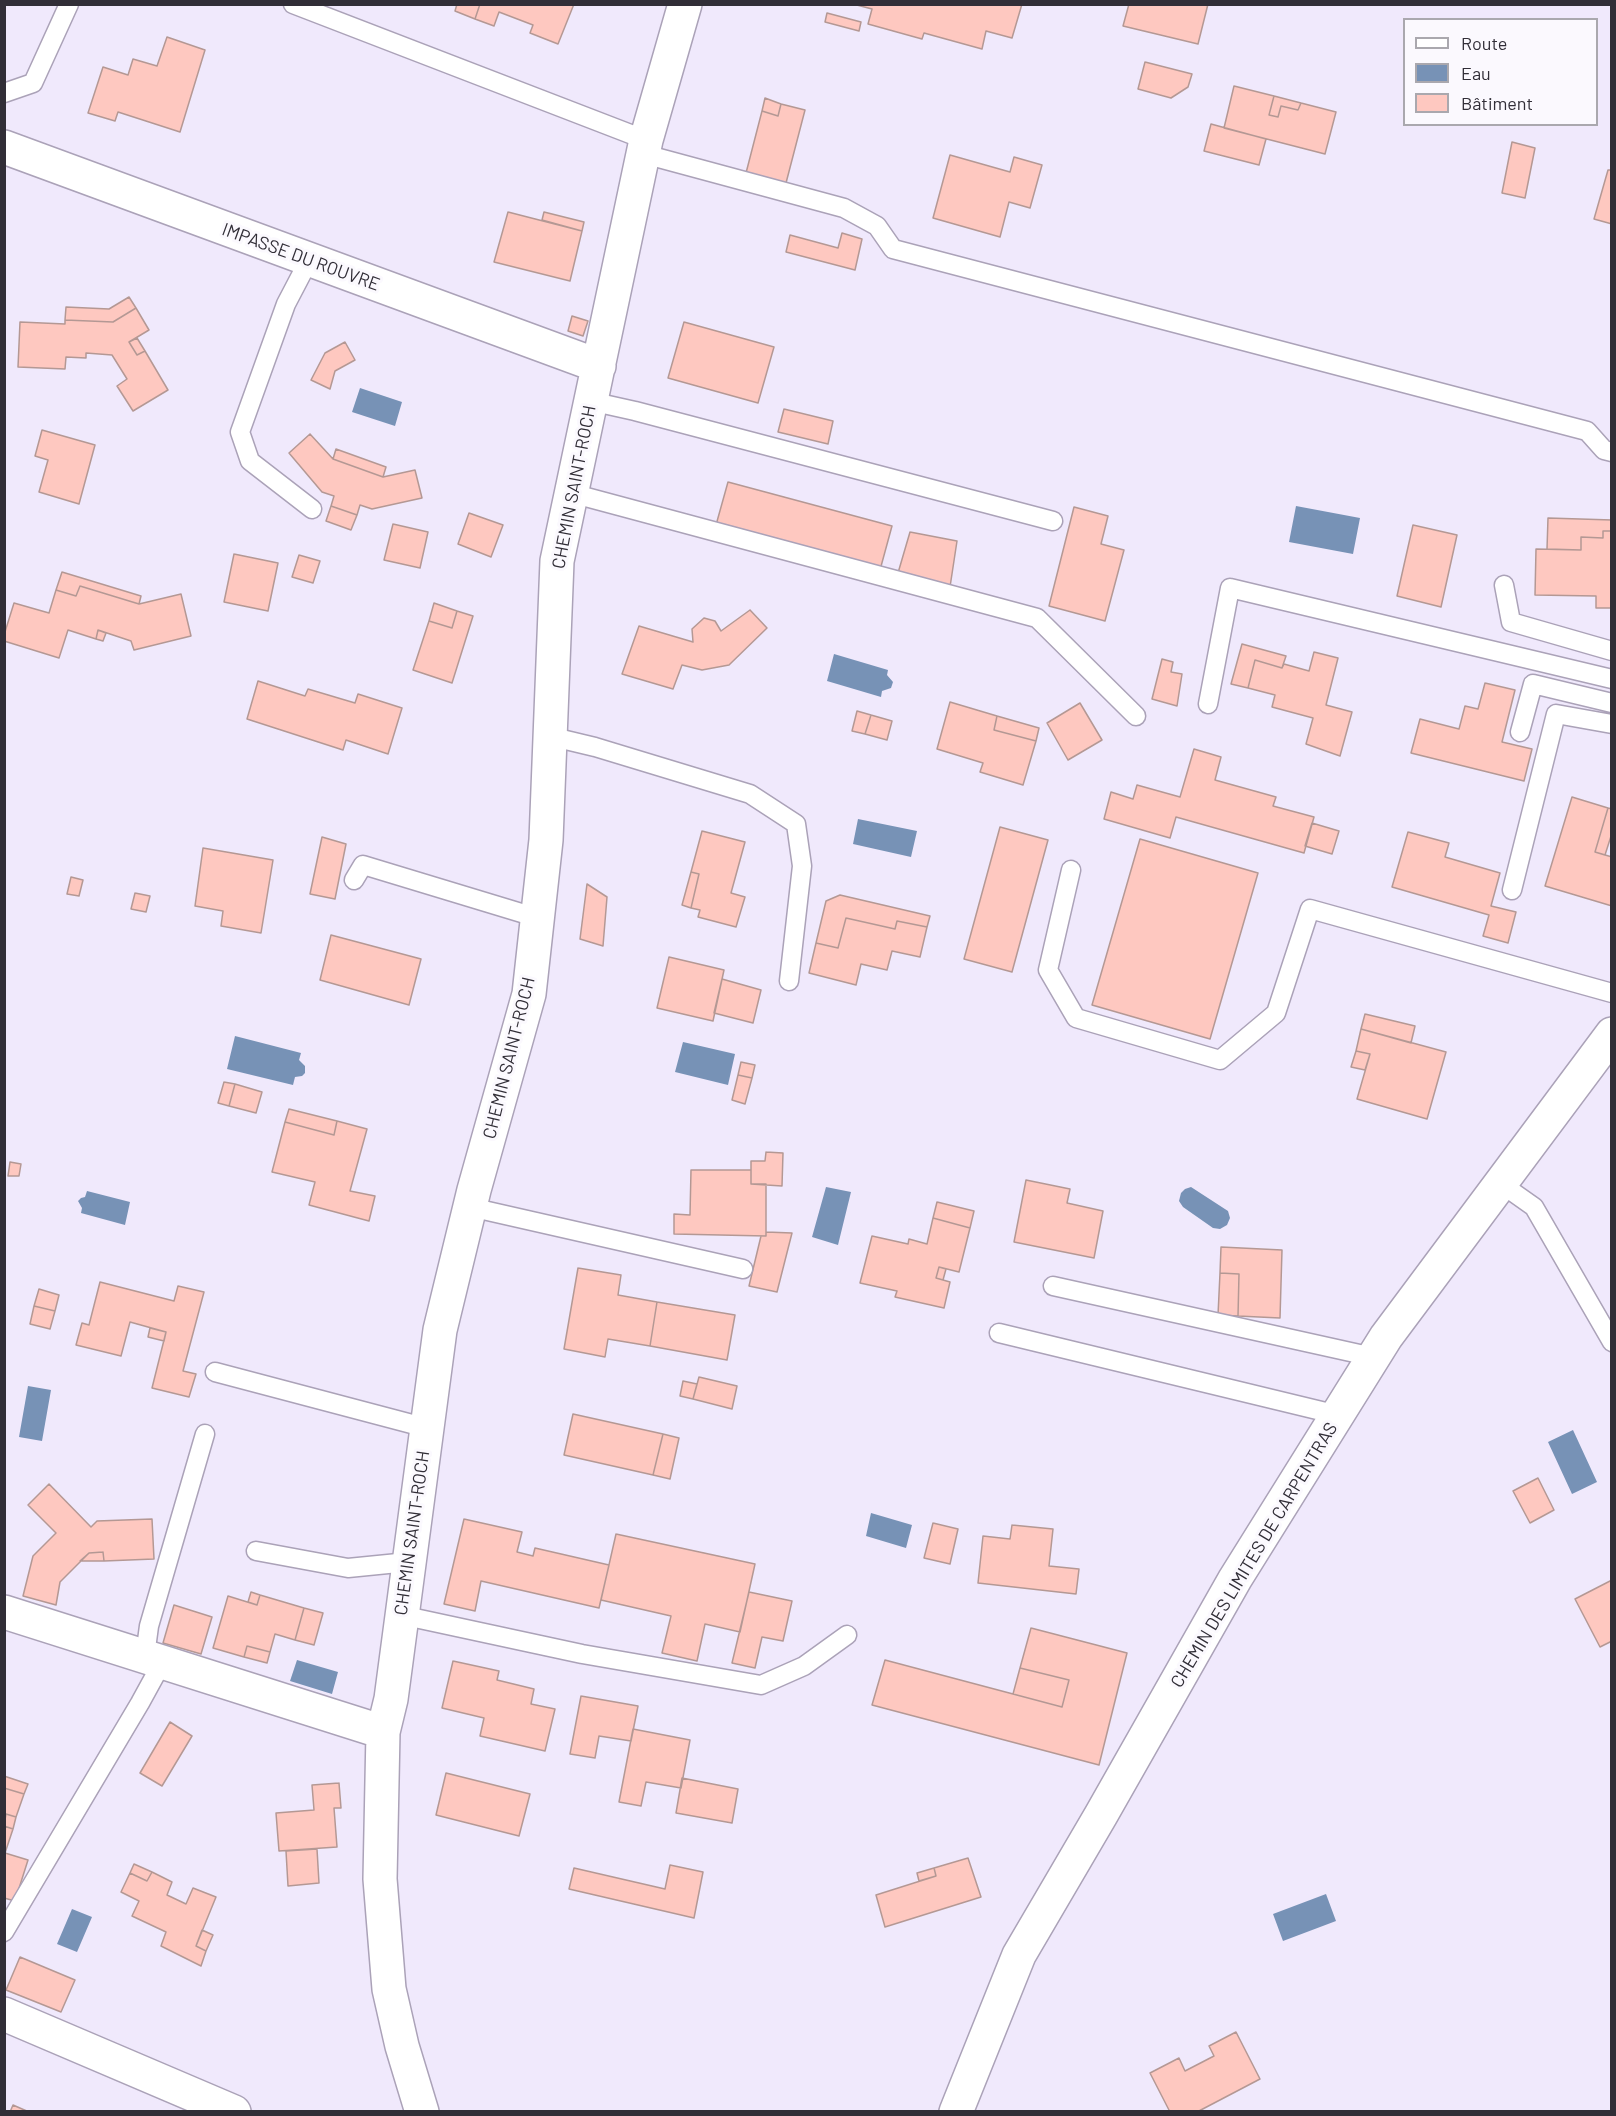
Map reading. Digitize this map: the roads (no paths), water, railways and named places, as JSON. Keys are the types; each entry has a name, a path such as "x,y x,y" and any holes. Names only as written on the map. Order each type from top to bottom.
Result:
{"street":[{"name":"CHEMIN SAINT-ROCH","path":"422,2112 402,2046 389,1989 380,1879 383,1732 391,1699 440,1330 470,1208 529,994 546,840 557,561 645,147 685,4"},
{"name":"IMPASSE DU ROUVRE","path":"4,147 599,366"},
{"name":"CHEMIN DES LIMITES DE CARPENTRAS","path":"956,2112 1018,1955 1101,1815 1235,1579 1386,1337 1611,1034"},
{"path":"4,1612 383,1732"},
{"path":"4,2014 234,2112"}],"lane":[{"path":"4,93 33,83 69,4"},
{"path":"293,4 645,147 844,208 877,226 893,249 1587,431 1604,450 1611,452"},
{"path":"309,260 286,304 240,432 250,461 312,509"},
{"path":"590,401 1053,521"},
{"path":"571,493 1037,618 1136,716"},
{"path":"1504,585 1511,622 1611,651"},
{"path":"1208,704 1230,588 1611,679"},
{"path":"1520,732 1533,684 1611,703"},
{"path":"1512,890 1556,714 1611,724"},
{"path":"549,736 595,747 750,794 796,824 802,866 789,981"},
{"path":"354,880 363,865 538,918"},
{"path":"1071,870 1048,970 1076,1018 1220,1060 1276,1013 1310,909 1611,993"},
{"path":"1500,1183 1534,1207 1611,1342"},
{"path":"470,1208 743,1269"},
{"path":"1053,1286 1373,1357"},
{"path":"999,1333 1338,1415"},
{"path":"215,1372 427,1428"},
{"path":"4,1932 135,1713 154,1658 149,1626 205,1434"},
{"path":"256,1551 348,1568 408,1562"},
{"path":"401,1616 582,1654 762,1685 804,1666 847,1635"}],"water":[{"path":"360,388 402,402 395,426 352,412"},
{"path":"1296,506 1360,518 1353,554 1289,542"},
{"path":"834,654 888,670 887,675 893,682 891,688 882,691 881,697 827,681"},
{"path":"858,819 917,831 911,857 853,844"},
{"path":"235,1036 301,1053 299,1060 305,1066 305,1073 295,1077 293,1085 227,1069"},
{"path":"683,1042 735,1054 728,1085 675,1072"},
{"path":"826,1187 851,1192 838,1245 812,1237"},
{"path":"1191,1187 1228,1211 1230,1218 1227,1225 1220,1229 1213,1228 1183,1207 1179,1201 1181,1193"},
{"path":"87,1191 130,1202 125,1225 81,1213 82,1208 78,1201 85,1197"},
{"path":"28,1386 51,1390 42,1441 19,1437"},
{"path":"1573,1430 1597,1482 1572,1494 1548,1442"},
{"path":"871,1513 912,1525 906,1548 866,1536"},
{"path":"297,1660 338,1672 332,1694 290,1681"},
{"path":"1326,1894 1336,1921 1283,1941 1273,1914"},
{"path":"72,1909 92,1917 77,1952 57,1944"}]}
